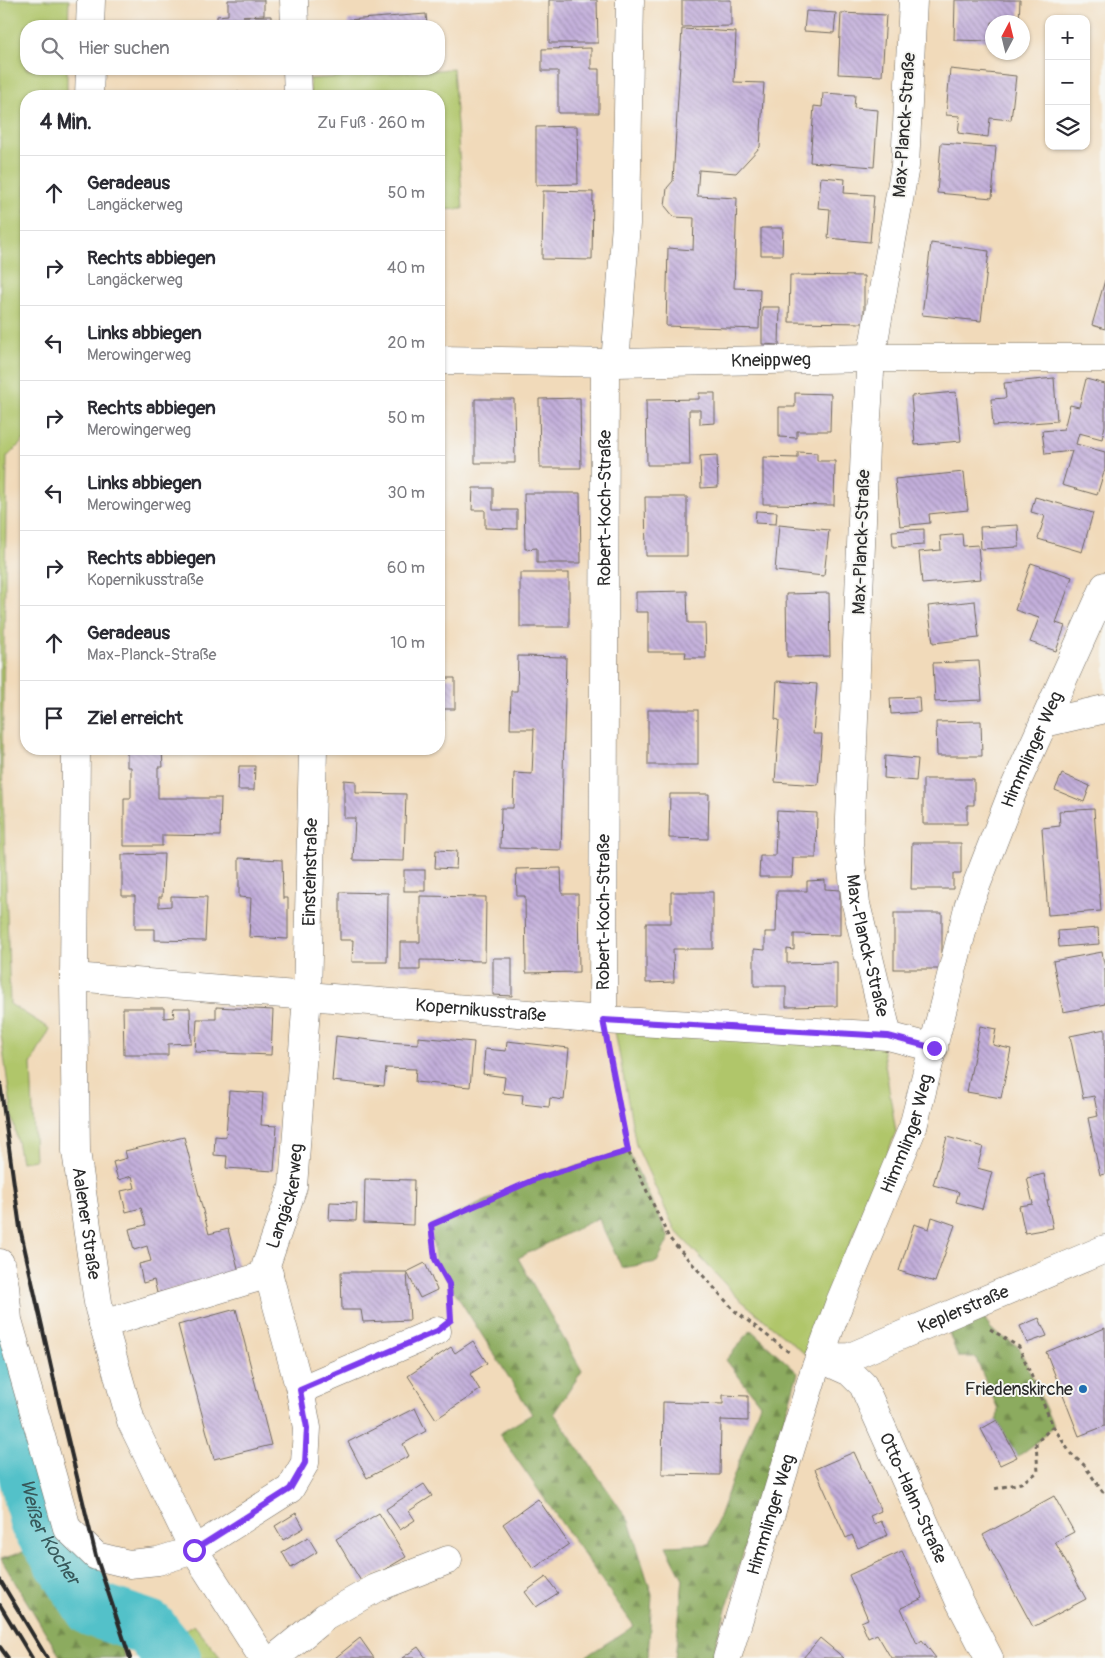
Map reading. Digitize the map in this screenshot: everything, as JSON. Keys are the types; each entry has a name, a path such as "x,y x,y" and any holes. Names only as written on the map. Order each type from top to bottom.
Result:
{"street":[{"path":"90,20 91,0"},
{"path":"294,0 295,20"},
{"name":"Robert-Koch-Straße","path":"603,1020 605,369 615,363 626,224 630,0"},
{"name":"Max-Planck-Straße","path":"912,0 905,166 871,358 865,446 849,843 856,904 888,1036 934,1048"},
{"path":"89,90 90,75"},
{"path":"297,75 298,90"},
{"name":"Kneippweg","path":"445,360 615,363 871,358 1105,358"},
{"name":"Himmlinger Weg","path":"727,1658 817,1365 839,1304 913,1127 969,904 1012,793 1105,586"},
{"path":"1044,723 1105,708"},
{"name":"Aalener Straße","path":"76,755 74,977 76,1151 99,1309 130,1421 194,1550 263,1658"},
{"name":"Einsteinstraße","path":"307,996 313,755"},
{"name":"Kopernikusstraße","path":"74,977 603,1020 888,1036"},
{"name":"Langäckerweg","path":"0,1263 5,1286 8,1320 67,1528 96,1556 130,1564 158,1560 194,1550 290,1489 305,1463 307,1428 300,1390 266,1265 293,1187 307,996"},
{"name":"Keplerstraße","path":"817,1365 850,1357 1105,1249"},
{"path":"103,1324 269,1274"},
{"path":"300,1390 437,1331"},
{"name":"Otto-Hahn-Straße","path":"817,1365 850,1372 863,1385 960,1602 989,1658"},
{"path":"275,1658 325,1617 376,1588 448,1560"}],"path":[{"path":"603,1020 628,1151 669,1238 735,1311 817,1365"},
{"path":"437,1331 451,1320 449,1284 435,1259 431,1225 538,1178 628,1151"},
{"path":"977,1303 991,1330 1019,1347 1054,1426 1071,1454 1084,1465 1105,1495"},
{"path":"994,1489 1021,1482 1038,1472 1036,1443 1054,1426"}],"green space":[{"path":"0,0 69,0 68,20 20,20 20,75 67,75 67,90 20,90 20,444 7,457 2,765 10,1004 50,1029 31,1064 35,1160 21,1162 12,1114 0,1027"},
{"path":"453,69 463,209 445,210 445,90 310,90 309,79 367,75 445,75 445,70"},
{"path":"615,1031 882,1046 896,1132 805,1354 737,1297 675,1230 636,1145"},
{"path":"628,1151 669,1238 657,1262 622,1268 598,1218 518,1258 582,1371 554,1413 629,1521 652,1595 648,1658 583,1658 634,1626 499,1434 532,1414 435,1259 431,1225 538,1178"},
{"path":"981,1311 991,1330 1019,1347 1053,1426 1036,1443 1017,1457 997,1420 998,1409 975,1357 958,1357 947,1327"},
{"path":"0,1320 18,1413 39,1464 93,1565 125,1658 61,1658 1,1559 29,1550 0,1475"},
{"path":"751,1330 798,1373 717,1639 713,1658 675,1658 683,1579 666,1546 709,1544 760,1404 726,1360"},
{"path":"194,1625 221,1658 150,1658 148,1654"}],"building":[{"path":"228,0 264,0 264,15 243,16 271,16 271,20 217,20 217,16 228,15"},
{"path":"549,0 597,0 598,43 549,43"},
{"path":"682,0 731,0 731,26 682,27"},
{"path":"955,0 1020,0 1019,15 985,15 985,41 954,40"},
{"path":"806,11 836,13 834,33 804,31"},
{"path":"841,13 886,15 882,76 838,74"},
{"path":"426,14 426,20 348,20"},
{"path":"682,29 736,32 734,82 764,83 760,147 736,173 699,170 697,196 737,198 734,288 760,289 759,329 666,326 668,248 693,250 694,218 674,217 665,206 667,188 673,181"},
{"path":"591,48 591,69 599,69 599,113 558,113 558,71 542,71 542,49"},
{"path":"950,69 1016,76 1011,120 990,118 988,137 958,133 960,116 946,115"},
{"path":"823,93 855,95 854,108 878,110 874,167 810,162 814,106 822,107"},
{"path":"577,126 578,184 536,185 536,127"},
{"path":"941,143 996,147 992,198 937,193"},
{"path":"821,177 845,179 844,193 874,195 870,242 828,238 830,209 818,208"},
{"path":"543,191 593,192 592,260 542,259"},
{"path":"761,228 783,228 782,255 761,255"},
{"path":"931,243 989,251 981,321 922,315"},
{"path":"790,275 864,276 864,323 789,322"},
{"path":"1105,280 1105,329 1092,325"},
{"path":"762,307 780,307 779,345 762,344"},
{"path":"1054,378 1057,421 993,426 991,399 1006,398 1004,383"},
{"path":"1086,379 1105,384 1105,426 1102,439 1079,433 1076,444 1105,452 1105,469 1097,495 1062,485 1072,451 1045,454 1042,431 1064,429 1070,405 1079,407"},
{"path":"956,392 961,441 915,445 911,396"},
{"path":"699,393 715,393 715,423 700,424 700,410 689,410 690,465 647,465 646,400 699,399"},
{"path":"795,393 831,394 830,431 797,431 797,438 779,437 779,407 795,407"},
{"path":"580,398 581,468 540,468 539,399"},
{"path":"475,399 514,399 515,463 475,463"},
{"path":"798,452 817,453 817,461 835,461 834,505 763,504 763,457 798,458"},
{"path":"717,455 718,487 701,488 700,456"},
{"path":"964,472 968,510 929,514 930,523 900,526 895,479"},
{"path":"473,488 493,488 493,510 517,510 517,529 485,528 485,510 472,510"},
{"path":"524,493 580,493 581,563 537,563 537,548 525,549"},
{"path":"645,497 687,497 687,556 646,556"},
{"path":"1035,497 1093,513 1082,552 1038,539 1045,516 1031,512"},
{"path":"756,511 777,512 776,524 755,523"},
{"path":"779,525 829,530 824,576 775,571"},
{"path":"1018,525 1019,547 981,549 980,527"},
{"path":"924,529 924,545 893,547 892,531"},
{"path":"962,534 963,546 978,545 981,579 922,584 919,552 941,550 940,536"},
{"path":"1031,563 1072,577 1056,623 1065,626 1056,651 1030,642 1039,618 1015,610"},
{"path":"520,573 569,573 569,627 520,627"},
{"path":"687,591 688,623 705,623 706,658 685,658 686,652 648,652 648,612 636,612 636,592"},
{"path":"829,593 830,656 787,657 786,594"},
{"path":"975,601 979,638 933,643 928,606"},
{"path":"518,656 566,657 561,850 500,848 501,808 513,808 514,773 532,774 534,729 510,729 511,691 517,691"},
{"path":"979,661 982,700 935,702 933,663"},
{"path":"445,678 455,678 455,709 445,709"},
{"path":"777,681 817,684 813,734 822,734 818,785 775,782 779,720 775,719"},
{"path":"919,697 920,712 891,714 890,698"},
{"path":"648,710 698,710 698,765 648,765"},
{"path":"981,721 982,756 937,756 936,722"},
{"path":"127,755 162,755 163,767 158,767 158,798 221,798 220,836 162,835 162,846 124,846 124,798 131,798 131,767 127,767"},
{"path":"885,756 918,759 916,781 884,778"},
{"path":"239,766 255,766 254,790 238,790"},
{"path":"1062,774 1090,786 1084,802 1055,790"},
{"path":"923,779 974,779 974,805 967,805 967,824 923,824"},
{"path":"344,780 356,781 356,793 406,794 404,861 353,860 355,818 344,818"},
{"path":"670,794 709,794 708,839 669,838"},
{"path":"1094,809 1101,911 1048,915 1042,828 1060,826 1059,811"},
{"path":"777,811 817,813 816,858 793,858 792,877 759,877 760,856 775,856"},
{"path":"912,843 961,843 961,874 953,874 953,889 911,889"},
{"path":"436,850 457,851 456,869 435,868"},
{"path":"164,854 162,897 159,897 159,907 171,906 171,896 207,897 205,941 155,940 155,929 135,929 135,896 122,896 122,855"},
{"path":"239,858 282,860 283,898 288,898 288,939 249,937 251,898 239,897"},
{"path":"561,868 562,894 578,894 579,972 526,973 525,896 517,896 516,869"},
{"path":"404,870 425,870 425,891 404,891"},
{"path":"825,880 825,889 840,890 840,935 794,934 794,950 787,949 787,963 837,962 837,1006 786,1007 786,986 754,986 754,949 765,950 765,932 776,932 777,891 807,891 807,881"},
{"path":"340,892 388,893 387,962 352,962 353,940 340,940"},
{"path":"671,892 713,892 713,949 673,949 674,982 646,983 646,923 671,923"},
{"path":"420,896 486,897 485,961 420,960 420,970 400,970 400,942 420,942"},
{"path":"894,913 942,913 942,969 894,969"},
{"path":"1098,928 1099,944 1059,947 1058,931"},
{"path":"1102,952 1105,970 1105,1004 1063,1012 1053,961"},
{"path":"493,958 512,958 512,996 493,995"},
{"path":"216,1007 273,1010 271,1055 195,1052 197,1019 216,1019"},
{"path":"123,1008 164,1008 164,1018 174,1017 173,1008 190,1008 191,1043 168,1044 168,1055 124,1055"},
{"path":"980,1026 996,1029 993,1045 1011,1049 1001,1098 967,1092"},
{"path":"1105,1029 1105,1174 1100,1175 1088,1118 1098,1116 1094,1096 1083,1098 1070,1036"},
{"path":"336,1036 418,1044 418,1037 474,1042 470,1087 415,1082 416,1069 386,1068 384,1086 332,1081"},
{"path":"507,1041 569,1048 564,1100 550,1098 549,1107 522,1104 523,1095 503,1093 505,1077 483,1074 485,1049 506,1051"},
{"path":"229,1091 263,1093 261,1125 277,1126 274,1171 226,1168 227,1156 214,1155 215,1136 226,1137"},
{"path":"184,1137 209,1234 228,1229 239,1272 157,1293 154,1280 143,1283 139,1264 151,1261 147,1246 134,1250 129,1229 146,1225 141,1208 126,1212 121,1191 135,1188 132,1176 118,1180 113,1162 127,1158 125,1151"},
{"path":"947,1137 983,1147 977,1168 992,1172 982,1209 956,1202 959,1192 933,1185"},
{"path":"1044,1174 1053,1228 1025,1233 1019,1206 1033,1204 1027,1178"},
{"path":"365,1179 414,1180 413,1225 364,1223"},
{"path":"330,1202 357,1203 356,1221 329,1220"},
{"path":"932,1217 955,1225 935,1282 899,1271 914,1224 929,1229"},
{"path":"425,1263 437,1290 420,1298 407,1272"},
{"path":"341,1272 407,1272 410,1320 363,1322 361,1310 342,1310"},
{"path":"236,1309 271,1445 214,1459 178,1325"},
{"path":"1039,1318 1047,1336 1027,1343 1020,1326"},
{"name":"Friedenskirche","path":"1105,1328 1105,1426 1079,1436 1046,1352"},
{"path":"473,1341 487,1363 470,1374 480,1390 436,1419 408,1376 451,1347 455,1353"},
{"path":"723,1395 748,1396 748,1421 721,1420 720,1475 662,1474 663,1402 723,1404"},
{"path":"415,1408 426,1431 403,1444 409,1456 367,1478 348,1442"},
{"path":"997,1420 1017,1457 1000,1465 981,1429"},
{"path":"854,1452 881,1511 870,1516 874,1524 881,1521 888,1535 858,1548 852,1535 846,1538 815,1469"},
{"path":"424,1484 432,1496 409,1511 415,1520 400,1530 386,1509"},
{"path":"1054,1496 1074,1532 1055,1542 1086,1599 1033,1627 983,1535"},
{"path":"538,1499 569,1544 533,1569 503,1524"},
{"path":"296,1513 304,1528 283,1540 275,1526"},
{"path":"379,1513 406,1557 362,1583 336,1539"},
{"path":"308,1537 317,1552 291,1568 282,1552"},
{"path":"902,1551 923,1598 901,1608 917,1644 922,1640 936,1658 891,1658 877,1634 868,1638 861,1622 868,1619 849,1575"},
{"path":"546,1577 558,1593 536,1607 525,1592"},
{"path":"360,1638 374,1658 335,1658"},
{"path":"820,1638 844,1658 803,1658"},
{"path":"418,1647 426,1658 402,1658"}],"waterway":[{"name":"Weißer Kocher","path":"0,1354 37,1522 93,1609 149,1628 173,1658"}],"railway":[{"path":"0,1082 20,1228 59,1402 96,1556 130,1658"},
{"path":"0,1580 47,1658"},
{"path":"0,1605 32,1658"},
{"path":"0,1647 8,1658"}],"place":[{"name":"Friedenskirche","path":"1083,1389"}],"route":[{"path":"194,1550 290,1489 305,1463 307,1428 300,1390 437,1331 451,1320 449,1284 435,1259 431,1225 538,1178 628,1151 603,1020 888,1036 934,1048"}]}
